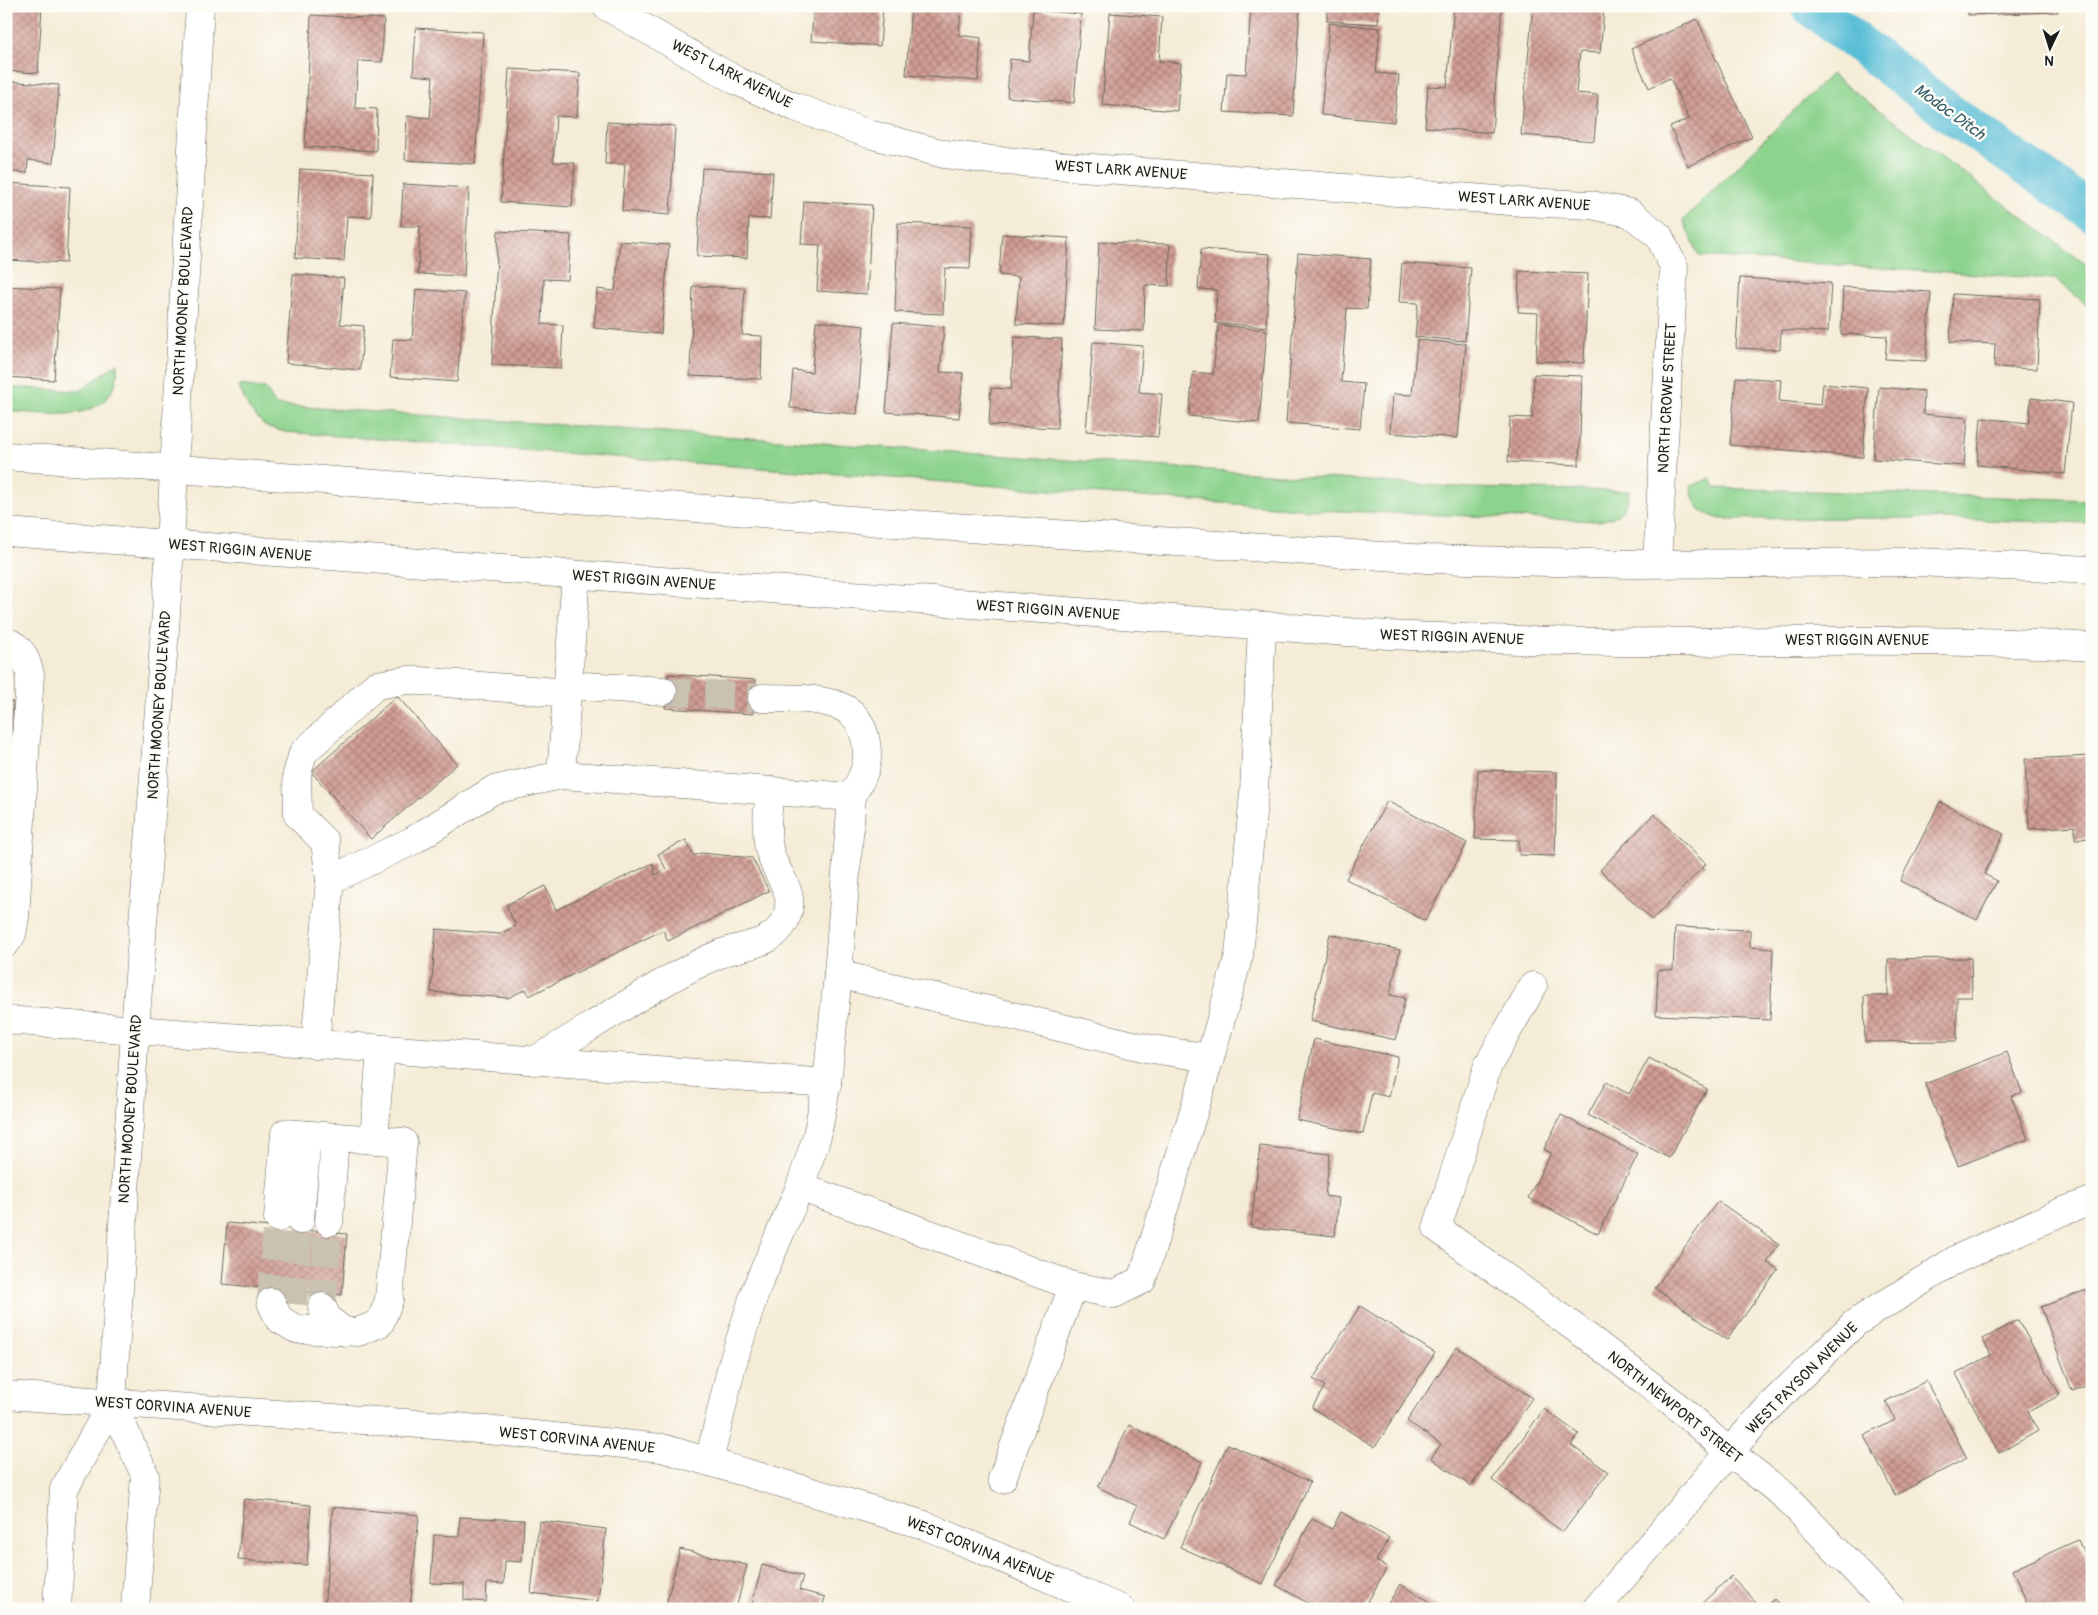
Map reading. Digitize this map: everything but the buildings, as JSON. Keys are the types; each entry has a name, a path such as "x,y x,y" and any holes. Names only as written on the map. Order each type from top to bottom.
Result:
{"street":[{"name":"NORTH MOONEY BOULEVARD","path":"57,1609 64,1489 112,1403 135,1030 164,644 200,6"},
{"name":"WEST LARK AVENUE","path":"606,6 737,81 794,107 869,134 944,154 992,160 1522,202 1591,205 1630,213 1659,236"},
{"name":"NORTH CROWE STREET","path":"1657,563 1674,268 1659,236"},
{"path":"6,456 865,521 1388,557 1542,563 1917,562 2092,570"},
{"name":"WEST RIGGIN AVENUE","path":"6,532 1388,635 1509,640 1674,642 1876,639 1998,642 2092,647"},
{"path":"561,775 576,575"},
{"path":"800,1186 1073,1286 1114,1294 1142,1280 1210,1058 1239,954 1254,792 1262,627"},
{"path":"6,641 13,644 24,655 30,674 15,917 12,934 6,943"},
{"path":"316,1045 330,880 325,842 298,815 297,774 303,753 376,685 408,680 568,689 664,691"},
{"path":"709,1462 732,1365 756,1289 800,1186 817,1136 828,1083 852,797 864,771 866,749 865,736 857,720 847,710 826,703 762,698"},
{"path":"330,880 412,841 493,790 561,775 852,797"},
{"path":"534,1061 672,978 722,953 767,940 780,930 788,915 790,901 786,886 770,855 767,820 770,791"},
{"path":"838,974 1146,1048 1210,1058"},
{"name":"NORTH NEWPORT STREET","path":"1533,986 1488,1065 1437,1228 1590,1338 1671,1401 1729,1452 1786,1496 1892,1609"},
{"path":"6,1020 828,1083"},
{"path":"374,1140 381,1050"},
{"path":"282,1303 279,1319 296,1329 329,1323 358,1332 380,1323 389,1300 403,1142 296,1134 289,1219"},
{"path":"329,1222 335,1137"},
{"name":"WEST PAYSON AVENUE","path":"1596,1609 1772,1404 1855,1324 1957,1259 2061,1212 2092,1201"},
{"path":"1002,1480 1073,1286"},
{"name":"WEST CORVINA AVENUE","path":"6,1396 477,1429 662,1448 924,1525 1121,1609"},
{"name":"NORTH MOONEY BOULEVARD","path":"112,1403 145,1475 134,1609"}],"green space":[{"path":"1831,74 2092,269 2092,309 2055,279 1699,256 1683,220"},
{"path":"118,363 116,382 108,396 98,405 84,411 69,414 53,414 6,411 6,387 79,391"},
{"path":"238,385 265,388 276,405 1469,488 1630,491 1626,504 1620,512 1612,518 1599,521 1313,510 285,432 265,426 249,409"},
{"path":"1711,478 1715,488 2092,500 2092,523 1902,518 1721,519 1704,512 1697,505 1692,493 1691,486"}],"waterway":[{"name":"Modoc Ditch","path":"1810,6 1955,117 2092,212"}],"tunnel":[{"path":"663,691 762,698"},
{"path":"271,1302 278,1218"},
{"path":"293,1304 300,1220"},
{"path":"322,1307 329,1222"}]}
